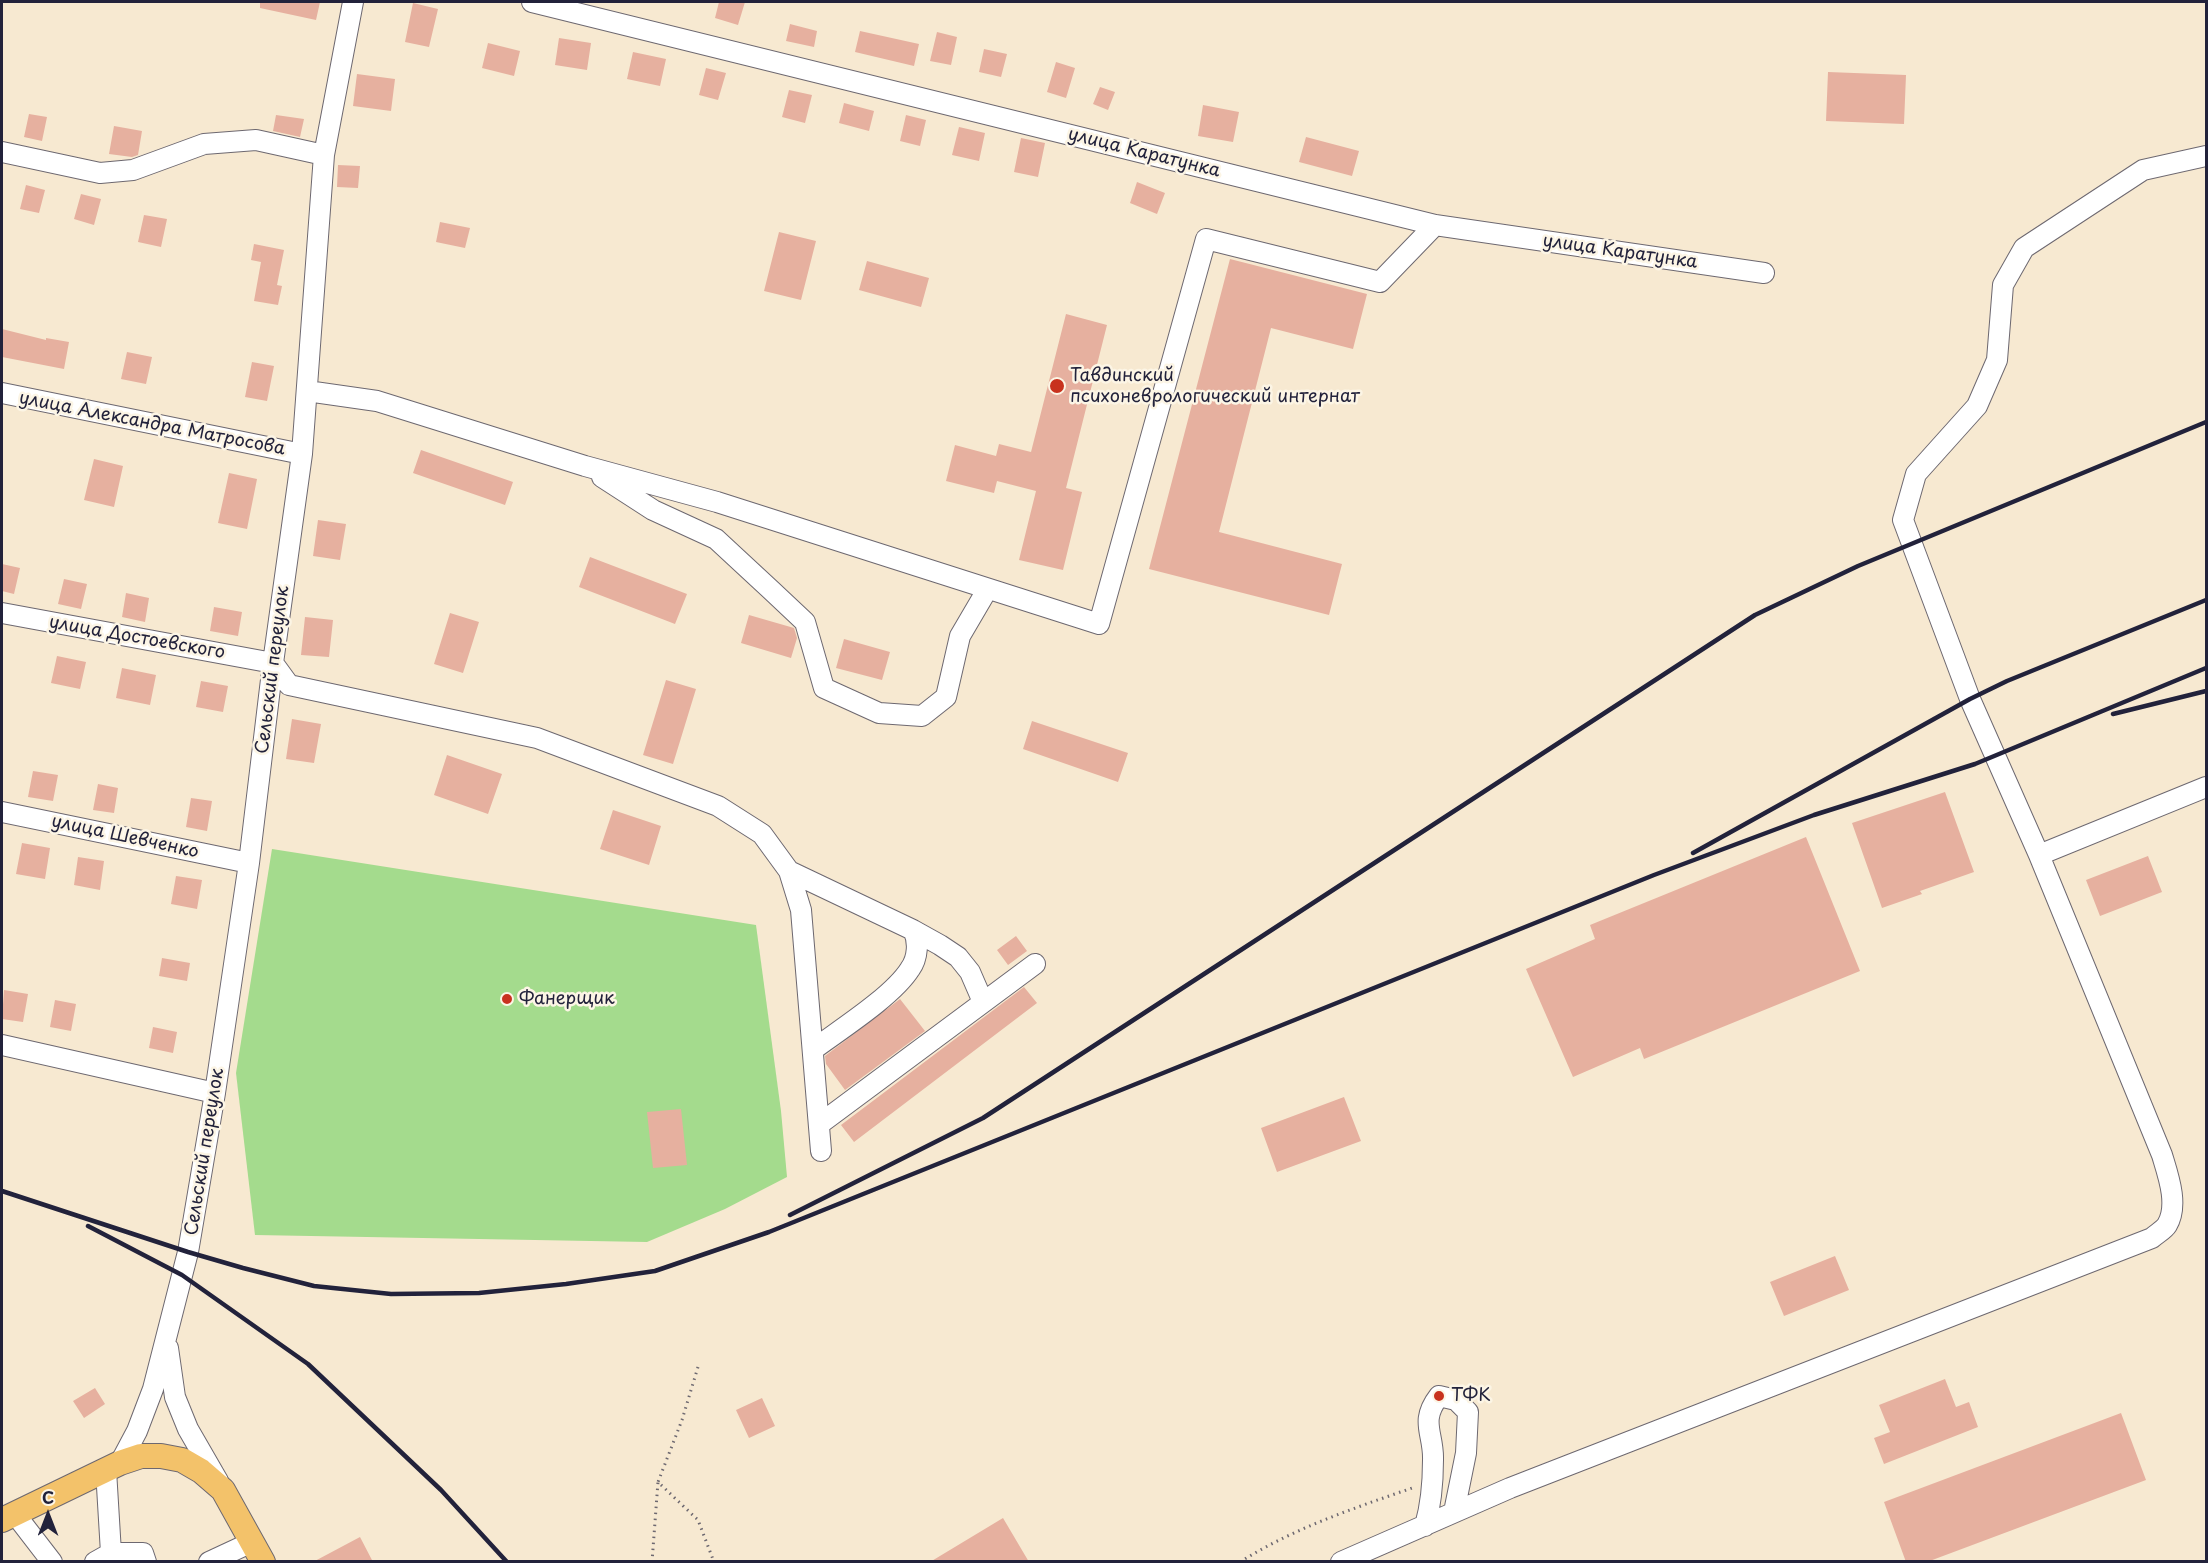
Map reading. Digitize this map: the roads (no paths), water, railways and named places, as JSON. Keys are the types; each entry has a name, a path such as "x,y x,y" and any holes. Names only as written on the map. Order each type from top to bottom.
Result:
{"main road":[{"path":"8,1517 113,1466 141,1456 161,1456 182,1460 201,1471 223,1490 258,1552"}],"street":[{"name":"Сельский переулок","path":"113,1466 137,1431 153,1389 188,1252 214,1094 249,863 273,663 302,454 324,155 352,2"},
{"name":"улица Каратунка","path":"531,2 1435,225 1764,273"},
{"path":"2,152 100,173 133,170 204,144 256,140 324,155"},
{"path":"1341,1562 1510,1488 2152,1238 2167,1225 2171,1209 2171,1184 2162,1155 2039,855 1970,699 1903,520 1916,474 1977,406 1997,360 2003,285 2024,248 2143,170 2206,156"},
{"path":"307,391 377,401 585,466 717,502 1099,624 1206,239 1380,282 1435,225"},
{"name":"улица Александра Матросова","path":"2,393 302,454"},
{"path":"585,466 653,510 716,539 805,622 824,688 879,713 922,716 946,698 960,636 987,590"},
{"name":"улица Достоевского","path":"2,613 273,663"},
{"path":"273,663 290,685 537,738 718,806 762,834 789,871 801,910 821,1123 821,1151"},
{"path":"2039,855 2206,787"},
{"name":"улица Шевченко","path":"2,812 249,863"},
{"path":"789,871 913,930 958,957 970,972 983,1002"},
{"path":"814,1049 897,986 912,968 918,938 913,930"},
{"path":"821,1123 1035,964"},
{"path":"2,1045 214,1094"},
{"name":"Сельский переулок","path":"167,1336 175,1397 188,1429 223,1490"},
{"path":"1425,1526 1429,1512 1434,1457 1428,1422 1431,1407 1439,1396 1456,1400 1468,1412 1466,1453 1454,1512"},
{"path":"113,1466 103,1557 142,1553 147,1562"},
{"path":"8,1517 52,1562"},
{"path":"209,1562 258,1552"}],"railway":[{"path":"790,1215 983,1118 1755,615 1858,566 2206,422"},
{"path":"1693,853 1970,699 2007,681 2206,600"},
{"path":"2,1191 188,1252 314,1286 391,1294 479,1293 566,1284 655,1271 769,1232 1654,875 1814,815 1975,764 2206,668"},
{"path":"2113,714 2206,691"},
{"path":"88,1226 182,1275 308,1364 441,1490 507,1562"}],"place":[{"name":"Тавдинский психоневрологический интернат","path":"1057,386"},
{"name":"Фанерщик","path":"507,999"},
{"name":"ТФК","path":"1439,1396"}]}
